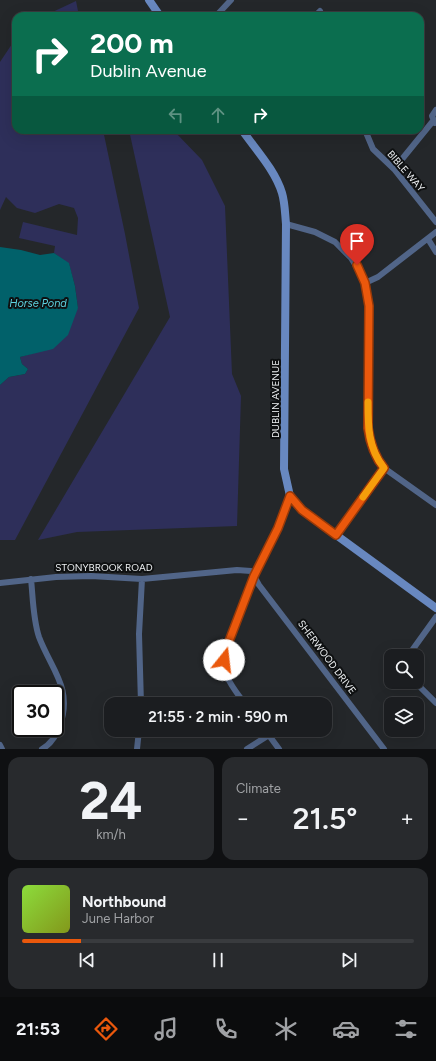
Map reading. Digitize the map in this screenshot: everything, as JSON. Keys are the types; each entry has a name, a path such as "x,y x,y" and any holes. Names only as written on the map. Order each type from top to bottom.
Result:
{"street":[{"path":"149,0 157,12"},
{"path":"220,12 231,0"},
{"path":"394,169 435,122 432,116 436,110"},
{"name":"DUBLIN AVENUE","path":"245,134 279,184 284,202 286,224 284,469 290,496 302,510 436,608"},
{"name":"BIBLE WAY","path":"367,134 373,149 394,169 436,222"},
{"path":"286,224 326,236 341,246 357,265 365,283 369,313 368,428 374,453 384,468 436,505"},
{"path":"365,283 378,277 436,232"},
{"path":"428,239 436,252"},
{"path":"336,535 384,468"},
{"path":"240,697 224,671 226,649 254,576 278,528 290,496"},
{"name":"STONYBROOK ROAD","path":"0,583 31,579 91,576 142,579 237,570 251,571 254,576"},
{"name":"SHERWOOD DRIVE","path":"254,576 259,585 384,749"},
{"path":"31,579 39,637 61,682 64,696 64,710 58,730 50,742 42,749"},
{"path":"141,697 138,634 142,579"},
{"path":"413,649 436,617"},
{"path":"422,689 436,703"},
{"path":"137,749 138,737"},
{"path":"247,749 262,737"},
{"path":"270,737 279,749"},
{"path":"0,745 2,749"}],"shaded area":[{"path":"76,1 78,12 53,12"},
{"path":"12,44 12,134 104,134 139,308 15,540 0,540 0,385 9,377 25,374 28,369 22,364 20,357 34,353 78,308 75,286 69,264 54,253 55,246 19,238 23,222 77,235 78,218 74,208 59,204 35,213 17,208 6,197 0,210 0,62"},
{"path":"130,134 177,134 202,160 225,206 232,374 241,396 237,526 77,532 38,540 170,317"}],"water":[{"name":"Horse Pond","path":"0,247 40,255 54,253 69,263 75,286 78,308 68,335 53,349 20,357 22,364 28,369 25,374 9,377 0,385"}],"slow traffic":[{"path":"363,497 384,468 378,461 370,440 368,428 368,402"}],"route":[{"path":"224,660 226,649 254,576 278,528 290,496 302,510 336,535 384,468 374,453 368,428 369,306 365,283 357,265"}]}
